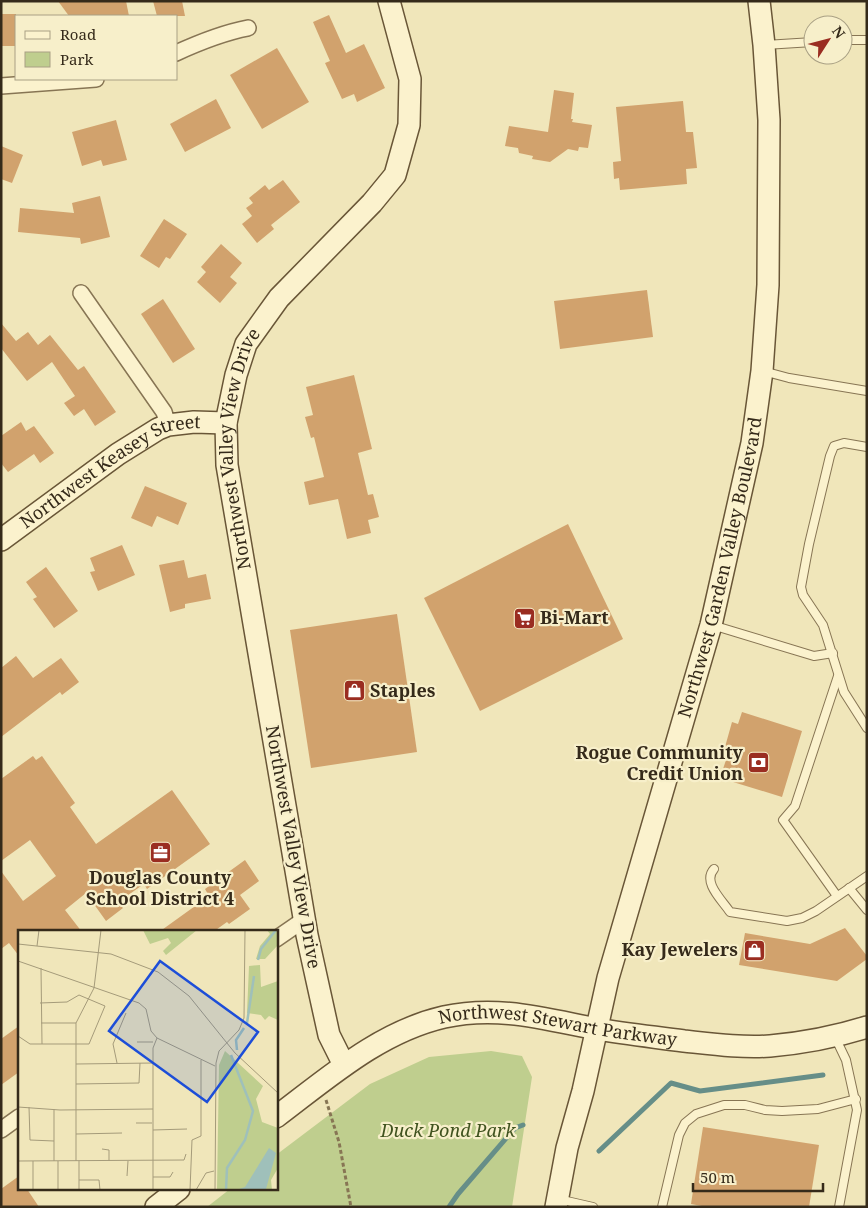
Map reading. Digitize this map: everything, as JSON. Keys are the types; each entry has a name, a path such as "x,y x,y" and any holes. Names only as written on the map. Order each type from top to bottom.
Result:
{"main road":[{"name":"Northwest Valley View Drive","path":"344,1065 329,1035 305,919 227,465 226,423 236,375 246,344 279,298 372,203 395,175 409,125 410,80 389,1"},
{"name":"Northwest Garden Valley Boulevard","path":"557,1203 567,1148 611,969 711,625 752,443 762,371 768,285 769,120 759,1"},
{"name":"Northwest Keasey Street","path":"1,540 142,438 168,425 194,422 226,423"},
{"name":"Northwest Stewart Parkway","path":"278,1115 366,1050 416,1026 445,1017 484,1012 514,1012 597,1028 716,1045 769,1046 835,1037 867,1027"},
{"path":"156,1207 178,1190"}],"street":[{"path":"178,52 223,33 248,28"},
{"path":"1,86 82,80"},
{"path":"81,293 164,412 168,425"},
{"path":"278,937 305,919"},
{"path":"1,1130 18,1118"}],"lane":[{"path":"853,39 867,40"},
{"path":"764,45 803,43"},
{"path":"762,371 789,378 867,391"},
{"path":"867,447 844,443 834,446 809,544 801,587 803,595 823,625 844,692 867,728"},
{"path":"711,625 814,656 833,653"},
{"path":"837,896 783,820 795,806 838,676"},
{"path":"714,869 710,873 709,878 711,885 730,912 787,921 802,918 816,911 867,876"},
{"path":"849,888 867,910"},
{"path":"835,1037 846,1060 857,1110 839,1207"},
{"path":"662,1207 679,1135 685,1123 696,1114 724,1105 745,1105 765,1110 782,1111 818,1109 856,1099"},
{"path":"557,1203 593,1207"}],"path":[{"path":"321,1083 339,1142 351,1207"}],"green space":[{"name":"Duck Pond Park","path":"491,1051 522,1056 532,1077 512,1207 207,1207 229,1190 278,1190 278,1153 370,1084 429,1057"}],"building":[{"path":"58,1 126,1 129,15 68,15"},
{"path":"153,1 182,1 185,16 157,15"},
{"path":"1,14 16,14 15,46 1,46"},
{"path":"329,15 346,53 364,44 385,88 357,102 354,94 342,99 325,63 330,61 313,22"},
{"path":"277,48 309,102 262,129 230,75"},
{"path":"554,90 574,93 572,122 592,125 588,148 579,147 578,151 568,149 550,162 532,159 533,156 519,153 518,148 505,146 509,126 548,132"},
{"path":"216,99 231,128 185,152 170,124"},
{"path":"683,101 686,132 693,132 697,168 686,169 687,184 620,190 619,178 614,179 613,162 621,161 616,107"},
{"path":"116,120 127,160 103,166 101,160 82,166 72,132"},
{"path":"1,146 23,155 12,183 1,179"},
{"path":"283,180 300,202 271,225 274,229 257,243 242,224 252,216 246,208 253,203 249,198 265,185 269,190"},
{"path":"100,196 110,237 81,244 80,238 18,232 20,208 74,213 72,203"},
{"path":"164,219 187,234 170,259 166,257 159,268 140,256"},
{"path":"221,244 242,263 230,277 237,283 220,303 197,282 206,272 201,267"},
{"path":"647,290 653,337 560,349 554,301"},
{"path":"163,299 195,349 173,363 141,314"},
{"path":"1,323 16,341 28,332 38,345 50,335 78,370 84,366 116,412 95,426 84,409 74,416 64,403 75,396 52,362 27,381 1,348"},
{"path":"354,375 372,449 358,453 368,495 373,494 379,517 368,520 371,533 347,539 338,499 309,505 304,482 324,477 314,437 311,438 305,417 313,415 306,387"},
{"path":"21,422 26,431 34,426 54,453 40,463 34,454 8,472 1,463 1,436"},
{"path":"145,486 187,503 178,525 157,516 152,527 131,518"},
{"name":"Bi-Mart","path":"568,524 623,639 480,711 424,598"},
{"path":"122,545 135,575 98,591 90,572 95,571 90,558"},
{"path":"184,560 188,578 206,574 211,599 185,604 185,608 170,612 159,565"},
{"path":"46,567 78,611 54,628 33,599 37,597 26,582"},
{"name":"Staples","path":"397,614 417,752 311,768 290,630"},
{"path":"16,656 33,678 61,658 79,682 62,695 60,692 1,737 1,668"},
{"name":"Rogue Community Credit Union","path":"742,712 802,731 782,797 720,778 730,748 725,747 732,722 738,724"},
{"path":"33,756 36,760 42,756 75,803 70,807 96,844 172,790 210,844 147,889 144,884 118,902 123,908 106,921 86,893 65,910 80,930 18,930 18,955 9,943 1,949 1,871 23,901 56,876 30,840 1,861 1,779"},
{"path":"245,860 259,881 240,895 250,909 229,924 227,922 216,930 162,930 209,896 205,889"},
{"path":"845,928 867,956 867,959 837,981 739,965 745,933 810,944"},
{"path":"18,1027 18,1073 1,1085 1,1039"},
{"path":"703,1127 819,1145 809,1207 707,1207 691,1204"},
{"path":"18,1177 18,1190 28,1190 39,1207 1,1207 1,1189"}],"waterway":[{"path":"599,1151 671,1083 700,1091 823,1075"},
{"path":"449,1207 515,1128 523,1125"}],"place":[{"name":"Bi-Mart","path":"524,618"},
{"name":"Staples","path":"354,691"},
{"name":"Rogue Community Credit Union","path":"759,763"},
{"name":"Douglas County School District 4","path":"160,853"},
{"name":"Kay Jewelers","path":"754,950"}]}
